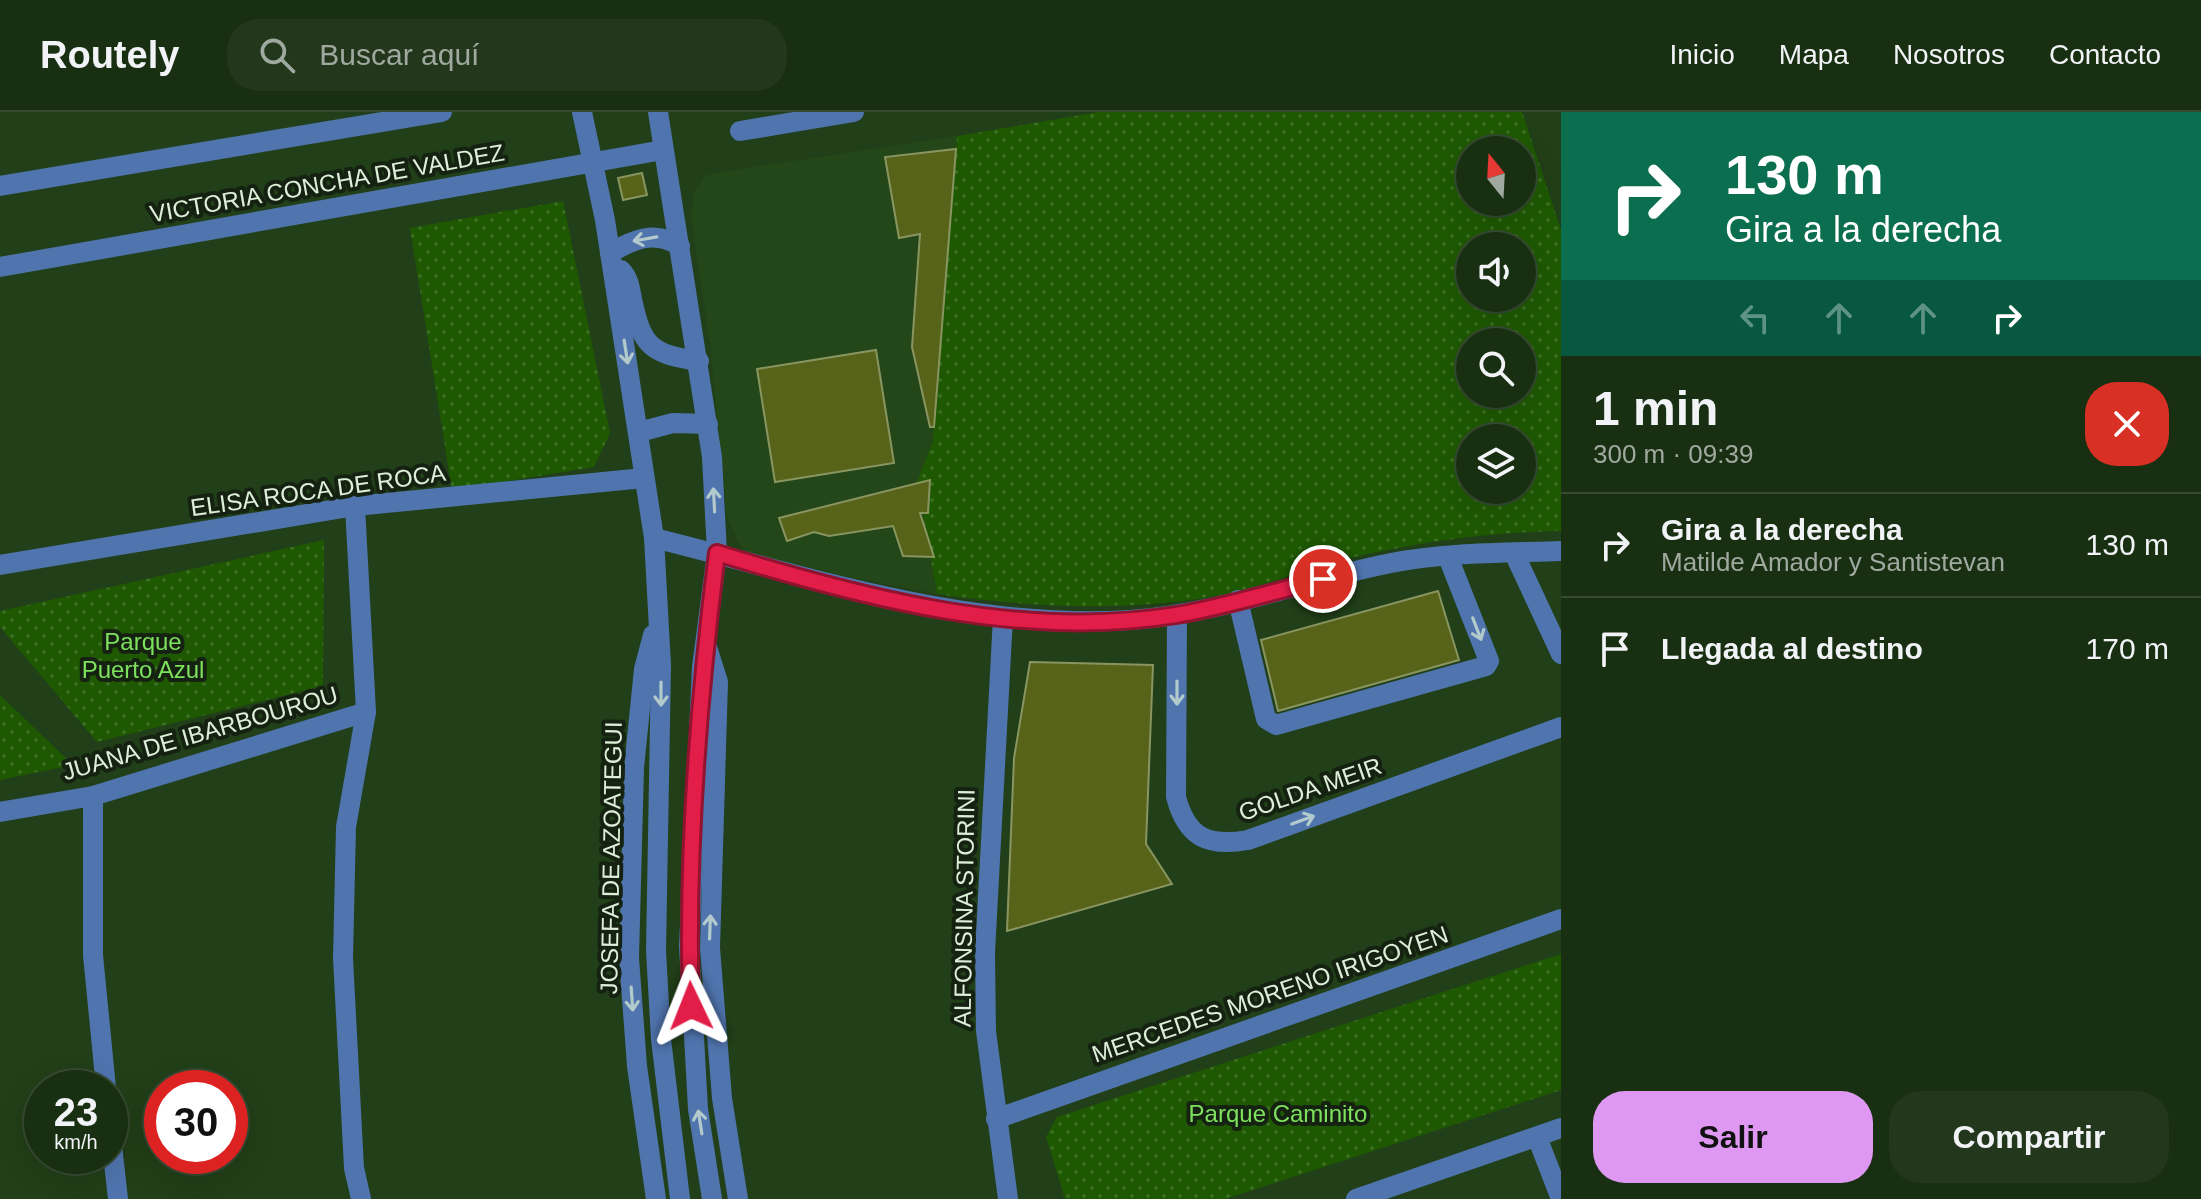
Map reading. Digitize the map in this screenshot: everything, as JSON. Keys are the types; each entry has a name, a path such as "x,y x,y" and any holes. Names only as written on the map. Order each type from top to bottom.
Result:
{"street":[{"path":"0,186 442,112"},
{"name":"JOSEFA DE AZOATEGUI","path":"582,112 595,163 654,538 661,758 656,951 663,1054 680,1199"},
{"path":"658,112 708,424 717,553 705,640 697,744 689,946 698,1109 712,1199"},
{"path":"740,131 854,112"},
{"name":"VICTORIA CONCHA DE VALDEZ","path":"0,267 663,150"},
{"path":"680,246 667,238 646,237 611,259 628,280 637,326 645,342 669,354 699,361"},
{"path":"639,432 673,423 708,424"},
{"name":"ELISA ROCA DE ROCA","path":"0,565 355,506 644,478"},
{"path":"355,506 366,712 346,827 343,958 354,1168 361,1199"},
{"path":"654,538 717,553 800,579 957,613 1083,622 1177,615 1394,562 1561,551"},
{"path":"1514,553 1561,654"},
{"path":"1238,600 1266,719 1276,725 1486,666 1489,661 1448,557"},
{"name":"GOLDA MEIR","path":"1177,615 1176,797 1182,820 1208,840 1248,840 1561,727"},
{"name":"JOSEFA DE AZOATEGUI","path":"656,1199 637,1066 629,958 634,768 644,669 658,616"},
{"name":"ALFONSINA STORINI","path":"1003,617 985,953 986,1031 1008,1199"},
{"path":"705,640 718,682 710,948 722,1098 738,1199"},
{"name":"JUANA DE IBARBOUROU","path":"0,812 93,796 366,712"},
{"path":"93,796 93,955 104,1070"},
{"name":"MERCEDES MORENO IRIGOYEN","path":"996,1119 1561,919"},
{"path":"1356,1199 1561,1128"},
{"path":"1537,1137 1561,1199"},
{"path":"115,1174 118,1199"}],"shaded area":[{"path":"957,136 933,442 917,482 937,594 757,559 741,547 727,518 710,345 691,216 694,191 705,176 715,173"}],"green space":[{"path":"1099,112 1522,112 1530,136 1456,136 1456,216 1536,216 1536,154 1561,230 1561,531 1488,535 1392,549 1230,593 1176,602 1074,606 937,594 917,482 933,441 957,136"},
{"path":"563,201 610,433 594,467 452,490 410,228"},
{"name":"Parque Puerto Azul","path":"324,540 323,686 97,742 0,627 0,611"},
{"path":"0,695 73,765 0,780"},
{"name":"Parque Caminito","path":"1561,954 1561,1090 1225,1199 1065,1199 1046,1137 1057,1117"}],"building":[{"path":"956,149 934,427 930,427 912,347 920,234 899,238 885,157"},
{"path":"642,173 647,195 623,200 618,178"},
{"path":"876,350 894,463 775,482 757,369"},
{"path":"930,480 928,513 920,513 934,557 903,556 893,526 829,536 814,532 787,541 779,518"},
{"path":"1438,591 1459,660 1278,711 1261,640"},
{"path":"1030,662 1153,665 1146,844 1172,884 1007,931 1014,758"}],"route":[{"path":"691,1006 689,946 696,760 702,667 717,553 800,579 957,613 1083,622 1177,615 1323,579"}]}
